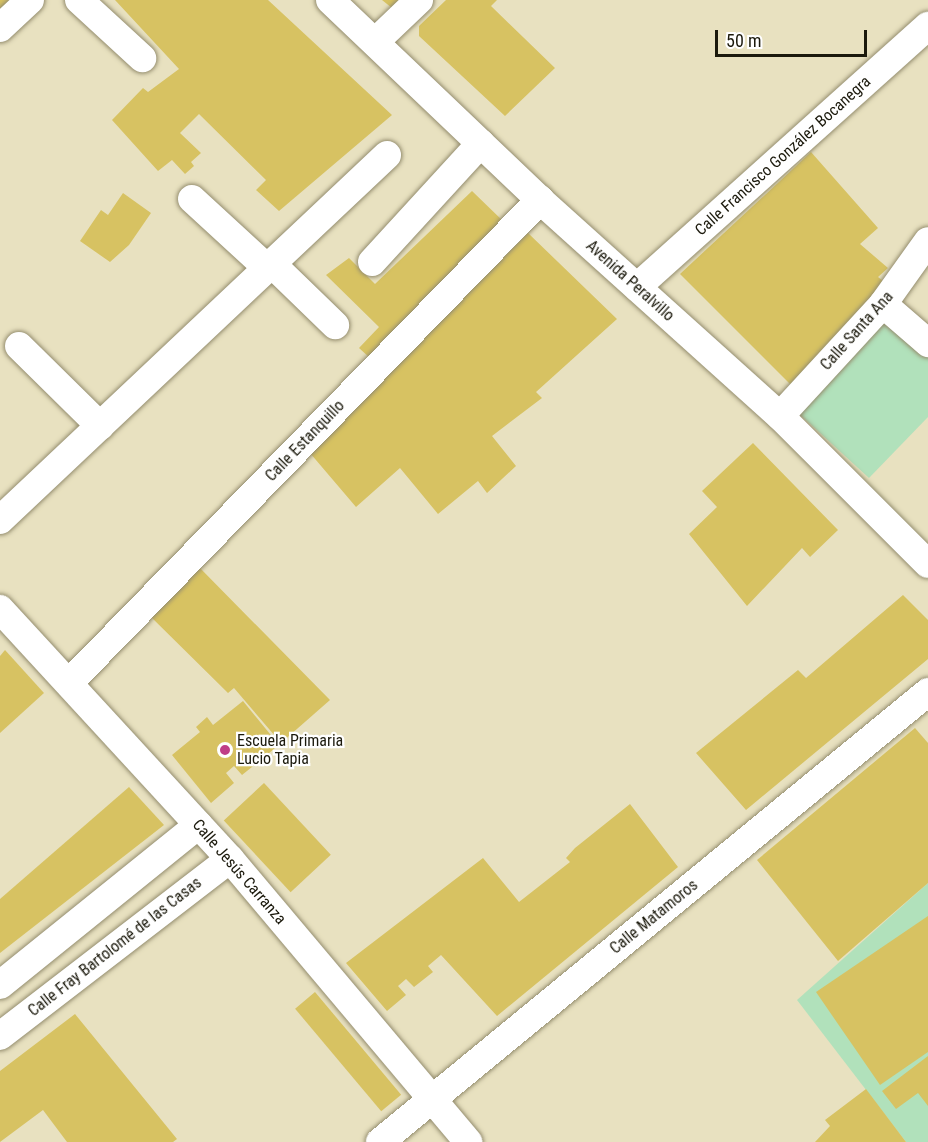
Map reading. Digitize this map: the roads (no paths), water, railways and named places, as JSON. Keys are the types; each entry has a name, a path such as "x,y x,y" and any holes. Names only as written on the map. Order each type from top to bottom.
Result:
{"street":[{"path":"0,28 30,0"},
{"path":"79,0 142,58"},
{"name":"Avenida Peralvillo","path":"330,0 540,200 780,416 928,564"},
{"path":"375,42 419,0"},
{"name":"Calle Francisco González Bocanegra","path":"637,287 928,26"},
{"path":"372,262 481,143"},
{"path":"0,520 387,155"},
{"path":"192,199 335,325"},
{"name":"Calle Estanquillo","path":"69,683 540,200"},
{"name":"Calle Santa Ana","path":"780,416 883,304 928,241"},
{"path":"883,304 928,343"},
{"path":"19,346 100,426"},
{"name":"Calle Jesús Carranza","path":"0,609 230,859 468,1142"},
{"name":"Calle Matamoros","path":"380,1142 928,692"},
{"path":"0,985 198,825"},
{"name":"Calle Fray Bartolomé de las Casas","path":"0,1036 230,859"}],"place":[{"name":"Escuela Primaria Lucio Tapia","path":"225,750"}]}
